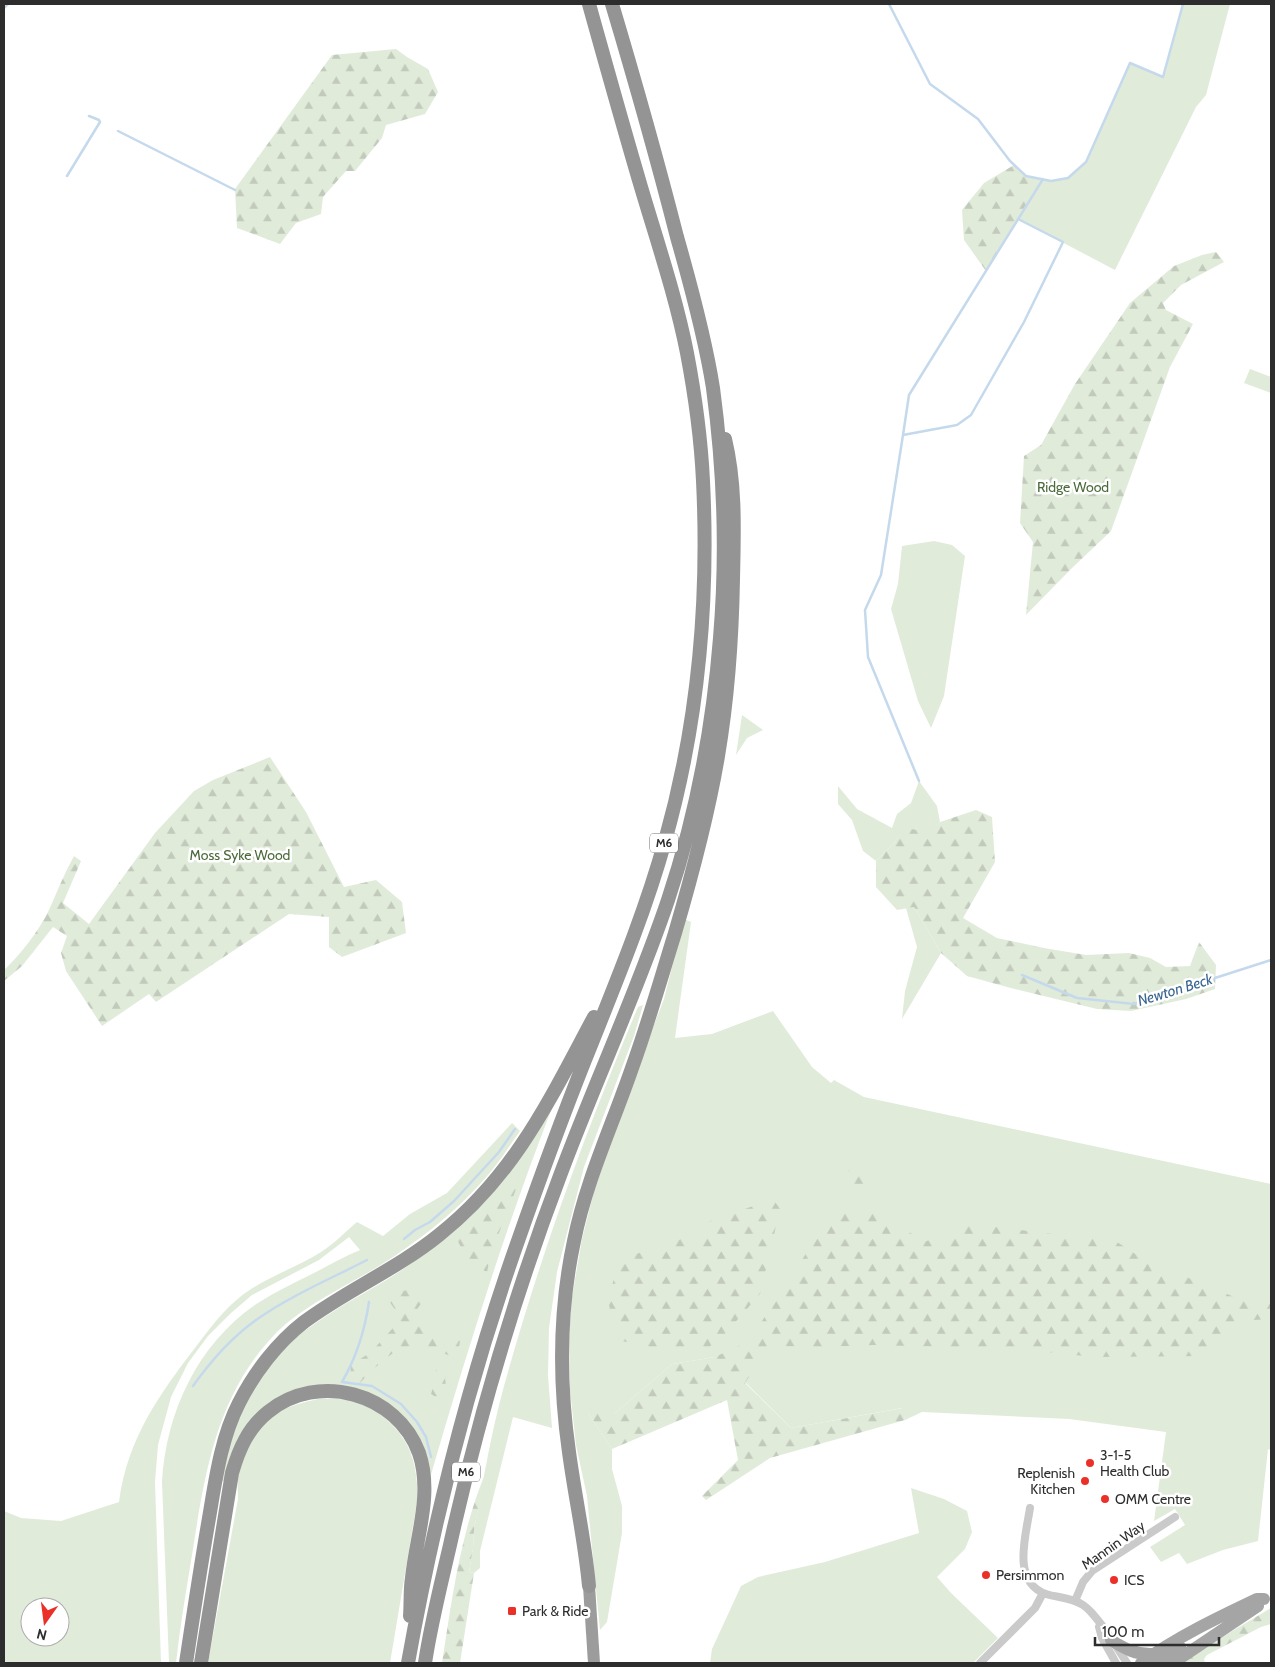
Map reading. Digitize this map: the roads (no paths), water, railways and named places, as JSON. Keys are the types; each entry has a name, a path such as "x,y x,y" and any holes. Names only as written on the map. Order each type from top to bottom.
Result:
{"highway":[{"name":"M6","path":"408,1661 433,1536 474,1374 518,1239 648,897 666,836 687,745 695,693 705,579 703,477 687,351 589,4"},
{"name":"M6","path":"425,1663 468,1464 508,1329 559,1176 630,1001 668,901 683,851 706,749 721,635 724,551 722,480 712,387 690,286 651,136 612,4"},
{"path":"594,1663 585,1544 565,1420 561,1345 574,1241 588,1184 632,1069 655,999 696,862 718,757 732,638 735,518 729,457 712,387"},
{"path":"186,1663 216,1475 238,1404 249,1386 259,1370 281,1344 304,1323 396,1266 439,1235 471,1206 499,1176 538,1122 626,957"},
{"path":"201,1663 232,1473 243,1442 257,1423 280,1403 302,1394 330,1390 359,1395 380,1405 406,1428 419,1455 425,1484 424,1504 412,1578 408,1661"}],"main road":[{"path":"1173,1663 1260,1605 1268,1597"},
{"path":"1155,1659 1191,1631 1257,1599 1268,1597"},
{"path":"1141,1663 1155,1659 1200,1636 1217,1632"},
{"path":"1111,1640 1130,1651 1155,1659"}],"street":[{"path":"1030,1508 1024,1546 1024,1563 1025,1575 1031,1585 1043,1593 1075,1601 1088,1609 1127,1663"},
{"name":"Mannin Way","path":"1075,1601 1083,1582 1092,1571 1175,1517"},
{"path":"980,1663 1039,1604 1043,1593"},
{"path":"1099,1623 1102,1638 1116,1663"}],"waterway":[{"path":"4,8 8,4"},
{"path":"889,4 930,84 978,119 1010,161 1026,176 1051,181 1068,178 1086,162 1130,63 1163,77 1183,4"},
{"path":"67,176 100,122 89,116"},
{"path":"118,131 235,190"},
{"path":"1018,219 1063,242 1024,322 971,415 957,425 903,435 909,395 1043,179"},
{"path":"903,435 881,575 865,610 868,657 919,781"},
{"name":"Newton Beck","path":"1022,975 1077,998 1134,1004 1271,960"},
{"path":"404,1239 415,1230 430,1222 454,1201 499,1152 515,1129"},
{"path":"193,1386 222,1351 256,1320 296,1295 367,1260"},
{"path":"369,1302 359,1343 352,1363 342,1382 372,1386 401,1404 417,1422 426,1437 431,1457"}],"place":[{"name":"3-1-5 Health Club","path":"1090,1463"},
{"name":"Replenish Kitchen","path":"1085,1481"},
{"name":"OMM Centre","path":"1105,1499"},
{"name":"Persimmon","path":"986,1575"},
{"name":"ICS","path":"1114,1580"},
{"name":"Park & Ride","path":"512,1611"}],"park label":[{"name":"Ridge Wood","path":"1073,487"},
{"name":"Moss Syke Wood","path":"240,855"}]}
